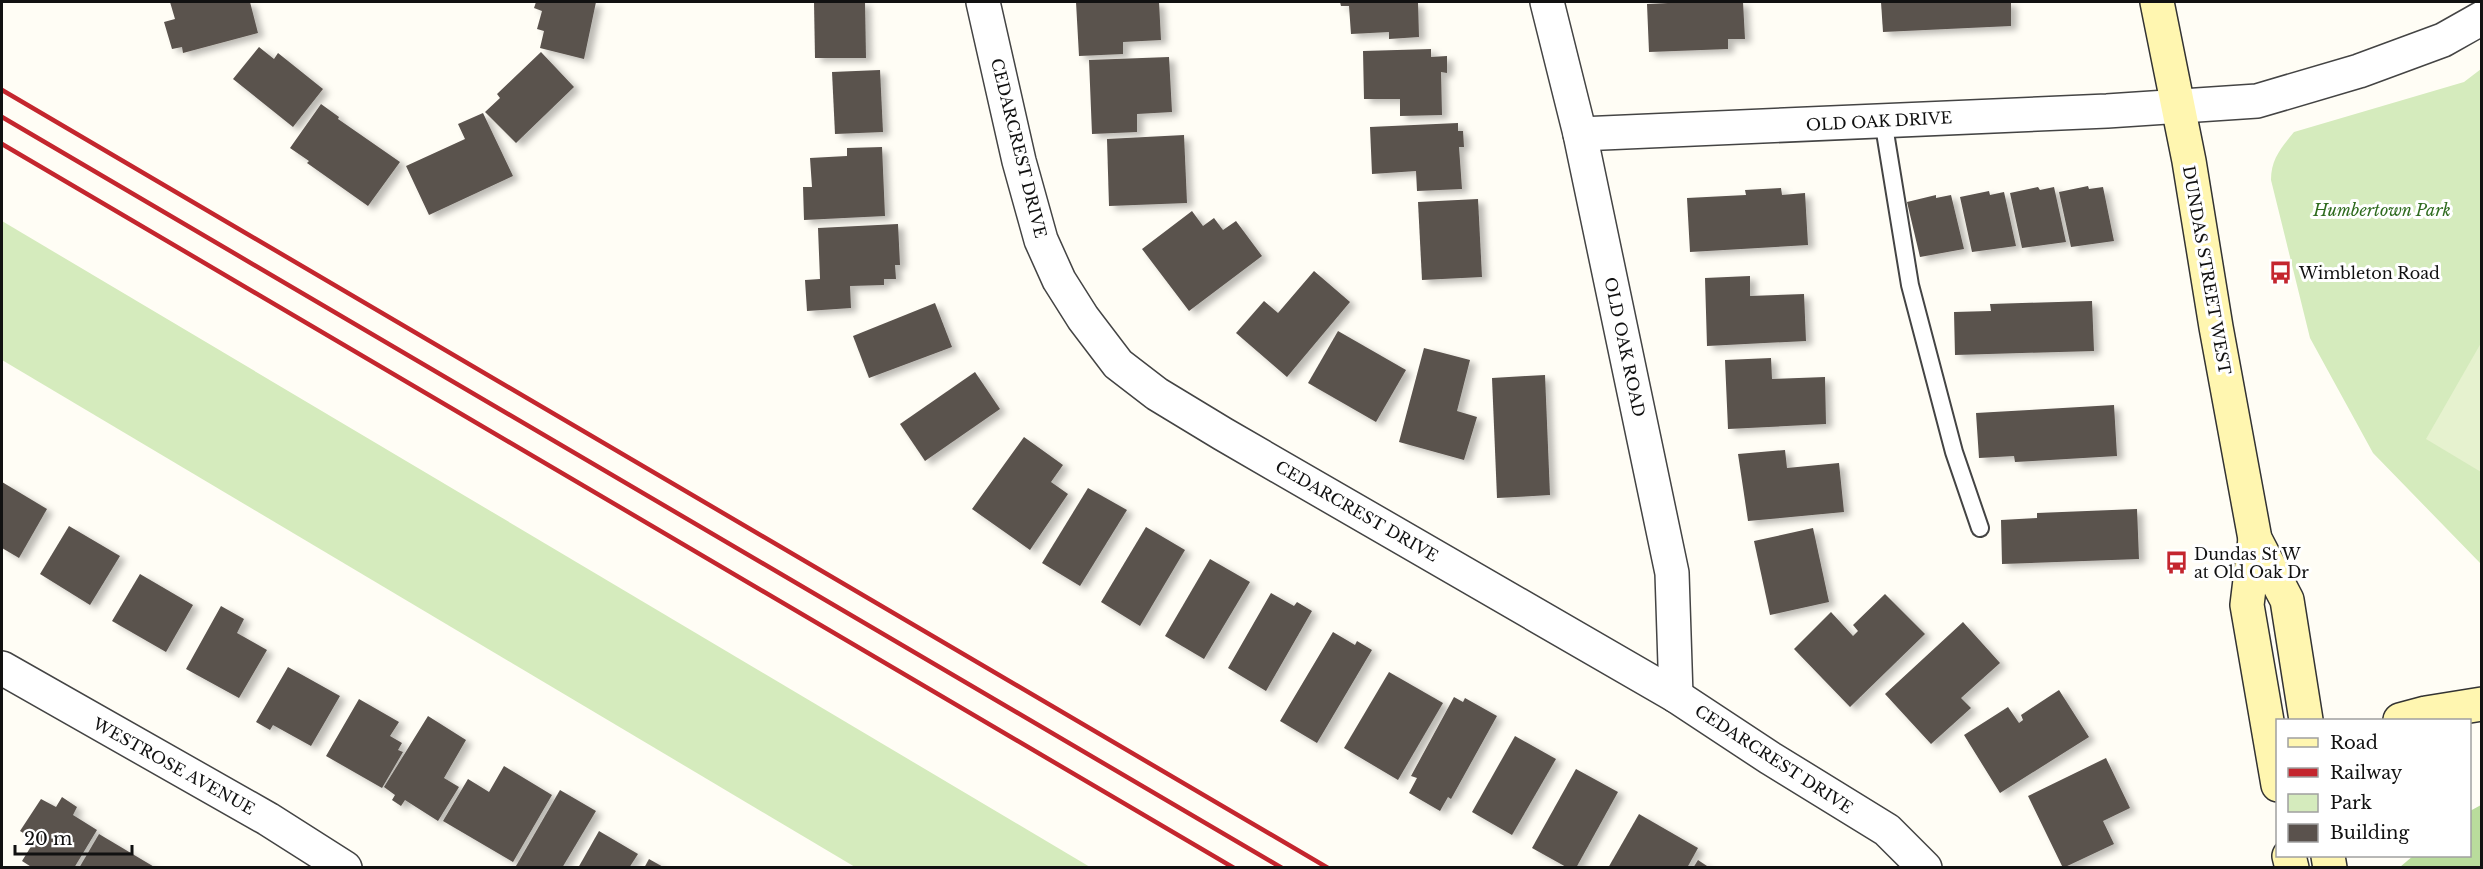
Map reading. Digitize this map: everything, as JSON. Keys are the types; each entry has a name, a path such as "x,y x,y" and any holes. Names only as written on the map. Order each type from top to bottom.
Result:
{"main road":[{"name":"DUNDAS STREET WEST","path":"2157,2 2179,106 2255,539 2247,605 2276,779"},
{"name":"DUNDAS STREET WEST","path":"2255,539 2287,600 2306,719"},
{"path":"2404,719 2481,704"}],"street":[{"name":"CEDARCREST DRIVE","path":"983,2 1019,161 1041,240 1065,289 1083,318 1118,364 1157,394 1223,434 1676,696 1770,758 1887,830 1925,867"},
{"name":"OLD OAK ROAD","path":"1547,2 1580,134 1672,573 1676,696"},
{"path":"2179,106 2257,101 2359,71 2443,40 2481,18"},
{"name":"OLD OAK DRIVE","path":"1580,134 2179,106"},
{"name":"WESTROSE AVENUE","path":"2,669 268,819 345,867"},
{"path":"2,693 38,690"}],"lane":[{"path":"1883,120 1910,285 1951,442 1980,528"}],"green space":[{"name":"Humbertown Park","path":"2481,69 2481,564 2373,453 2310,338 2271,173 2281,149 2294,132 2464,82"},
{"path":"2,221 1090,867 855,867 2,360"},
{"path":"2481,343 2481,472 2426,439"},
{"path":"2481,805 2481,867 2400,867 2412,857 2471,857 2471,810"}],"building":[{"path":"170,2 250,2 258,33 183,53 182,47 172,49 164,22 175,19"},
{"path":"536,2 596,2 584,59 540,48 544,31 537,29 542,11 534,8"},
{"path":"814,2 865,2 866,58 815,58"},
{"path":"1076,2 1159,2 1161,40 1123,42 1123,54 1079,56"},
{"path":"1340,2 1418,2 1419,37 1389,39 1389,32 1351,34 1349,6 1341,6"},
{"path":"1743,2 1745,39 1728,39 1728,49 1649,52 1647,4"},
{"path":"1881,2 2011,2 2011,26 1883,32"},
{"path":"259,47 274,59 278,53 323,89 293,127 233,79"},
{"path":"1431,49 1431,57 1447,56 1447,73 1441,72 1442,115 1400,116 1400,99 1364,99 1363,51"},
{"path":"541,52 574,87 516,143 485,112 500,98 497,94"},
{"path":"1169,57 1172,112 1137,114 1137,132 1092,134 1089,60"},
{"path":"880,70 883,132 835,134 832,72"},
{"path":"321,104 339,117 338,119 400,162 368,206 307,163 309,161 290,148"},
{"path":"483,113 513,176 429,215 406,166 465,139 458,124"},
{"path":"1458,123 1458,131 1463,131 1464,147 1459,147 1462,189 1417,191 1416,171 1372,174 1370,127"},
{"path":"1184,135 1187,203 1109,206 1107,139"},
{"path":"882,147 885,216 804,220 803,187 812,187 810,158 847,156 847,148"},
{"path":"2088,186 2089,189 2103,187 2114,241 2071,247 2059,192"},
{"path":"2038,187 2040,190 2054,187 2066,242 2022,248 2010,193"},
{"path":"1781,188 1782,195 1805,193 1808,245 1690,252 1687,198 1746,195 1745,190"},
{"path":"1989,191 1990,195 2004,192 2016,246 1972,252 1960,197"},
{"path":"1936,195 1936,198 1951,195 1964,249 1920,257 1907,202"},
{"path":"1478,199 1482,277 1422,280 1418,202"},
{"path":"1192,211 1203,226 1214,218 1223,230 1236,221 1262,256 1189,311 1142,249"},
{"path":"898,224 900,265 895,265 896,279 884,279 884,285 850,286 851,308 807,311 805,280 820,279 818,228"},
{"path":"1314,271 1350,302 1287,377 1236,333 1264,301 1278,313"},
{"path":"1750,276 1750,296 1804,294 1806,341 1707,346 1705,278"},
{"path":"2092,301 2094,351 1955,355 1954,312 1991,311 1990,304"},
{"path":"935,303 952,347 869,378 853,336"},
{"path":"1338,331 1406,370 1376,422 1308,383"},
{"path":"1424,348 1470,360 1457,411 1477,417 1464,460 1399,442"},
{"path":"1771,358 1772,379 1825,377 1826,424 1728,429 1725,360"},
{"path":"975,372 1000,409 925,461 900,424"},
{"path":"1545,375 1550,495 1497,498 1492,378"},
{"path":"2114,405 2117,456 2015,462 2014,456 1979,458 1976,413"},
{"path":"1024,437 1063,465 1051,482 1068,494 1030,550 972,509"},
{"path":"1785,450 1787,468 1839,463 1844,512 1748,521 1738,454"},
{"path":"2,482 47,509 19,558 2,548"},
{"path":"1088,488 1127,510 1080,586 1042,563"},
{"path":"2137,509 2139,559 2002,564 2001,520 2037,518 2037,513"},
{"path":"69,526 120,556 90,605 40,574"},
{"path":"1146,527 1185,550 1140,626 1101,602"},
{"path":"1813,528 1829,602 1770,615 1754,541"},
{"path":"1210,559 1250,582 1204,659 1165,636"},
{"path":"140,574 193,605 166,652 112,621"},
{"path":"1271,593 1294,606 1297,602 1312,611 1266,691 1228,668"},
{"path":"1885,594 1925,634 1850,707 1794,649 1831,612 1853,636 1858,631 1853,625"},
{"path":"221,606 244,619 237,633 267,650 239,698 186,669"},
{"path":"1963,622 2000,663 1961,698 1971,708 1931,744 1885,694"},
{"path":"1333,632 1355,645 1357,641 1372,650 1317,743 1280,721"},
{"path":"288,667 340,696 311,746 273,725 270,730 256,722"},
{"path":"1389,672 1443,703 1398,780 1344,748"},
{"path":"2059,690 2089,737 2000,793 1964,735 2008,707 2019,723 2023,720 2021,715"},
{"path":"1454,697 1463,702 1465,698 1497,716 1451,799 1448,797 1440,811 1409,793 1417,778 1411,776"},
{"path":"359,699 399,722 390,736 402,743 398,750 403,752 382,788 326,756"},
{"path":"428,716 466,740 444,778 459,787 438,821 405,800 401,806 392,800 395,795 384,787"},
{"path":"1515,736 1556,759 1512,835 1472,812"},
{"path":"2106,758 2130,808 2103,821 2114,844 2063,868 2028,796"},
{"path":"504,766 552,795 513,862 443,821 468,779 489,792"},
{"path":"1576,769 1618,792 1576,868 1568,868 1532,848"},
{"path":"560,790 596,811 562,868 519,868 516,866"},
{"path":"62,797 77,807 73,815 97,830 74,868 33,868 22,861 35,840 20,831 41,799 56,807"},
{"path":"1639,814 1698,848 1687,868 1608,868"},
{"path":"599,831 638,854 629,868 578,868"},
{"path":"99,834 156,868 79,868"},
{"path":"649,859 665,868 644,868"},
{"path":"1698,860 1710,868 1693,868"}],"railway":[{"path":"2,90 1328,868"},
{"path":"2,117 1282,868"},
{"path":"2,144 1234,868"}],"place":[{"name":"Wimbleton Road","path":"2281,273"},
{"name":"Dundas St W at Old Oak Dr","path":"2176,563"}]}
